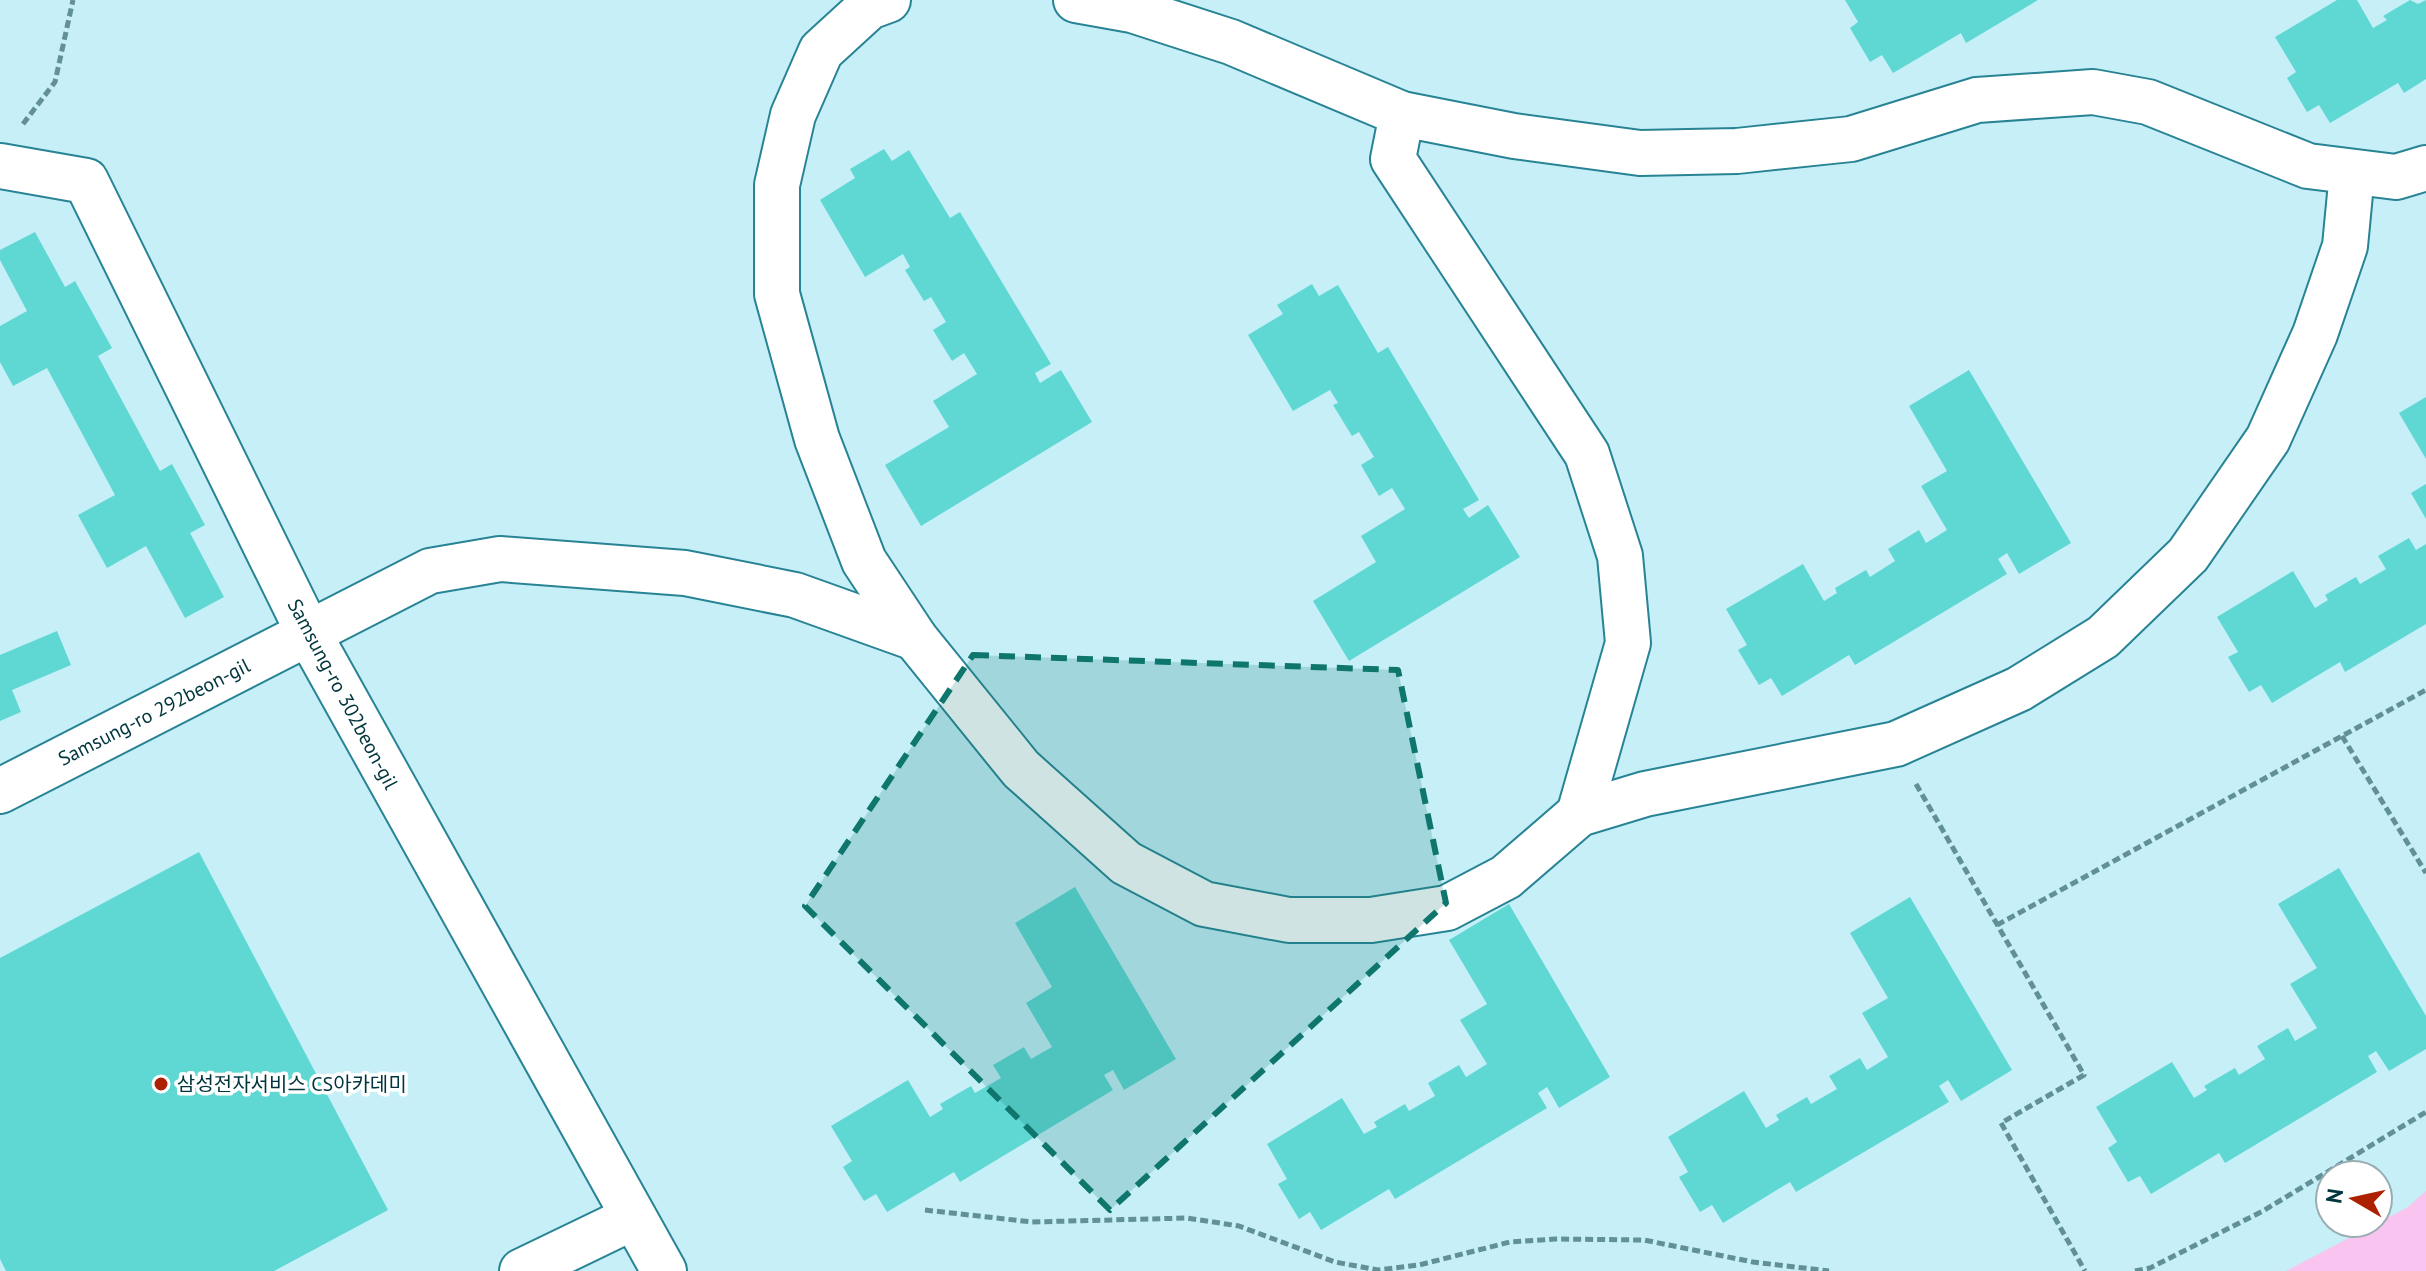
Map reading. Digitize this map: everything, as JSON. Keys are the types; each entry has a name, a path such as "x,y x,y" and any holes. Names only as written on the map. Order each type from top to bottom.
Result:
{"street":[{"path":"888,0 869,7 821,51 793,115 777,185 777,294 817,439 864,561 915,638 1021,769 1126,863 1204,904 1289,920 1371,920 1447,908 1506,877 1579,814 1645,794 1896,744 2019,689 2103,637 2188,555 2268,439 2315,334 2345,246 2352,173"},
{"path":"1076,0 1132,10 1231,42 1402,114 1514,136 1640,153 1737,151 1851,139 1977,100 2093,92 2148,102 2308,166 2396,177 2426,168"},
{"path":"1402,114 1393,159 1587,454 1620,556 1628,643 1579,814"},
{"name":"Samsung-ro 302beon-gil","path":"9,148 86,181 309,634 664,1271"},
{"name":"Samsung-ro 292beon-gil","path":"0,791 430,571 500,559 584,563 699,575 795,595 915,638"},
{"path":"522,1271 632,1218"}],"path":[{"path":"9,148 55,82 73,0"},
{"path":"1997,925 2426,690"},
{"path":"2342,736 2426,873"},
{"path":"1915,782 2084,1075 2001,1123 2085,1271"},
{"path":"2135,1271 2150,1268 2263,1211 2426,1112"},
{"path":"925,1210 1032,1222 1187,1218 1239,1226 1335,1262 1378,1270 1419,1265 1510,1242 1585,1239 1644,1240 1753,1262 1829,1271"}],"highlighted area":[{"path":"973,655 1398,670 1446,903 1110,1210 805,906"}],"shaded area":[{"path":"2426,1191 2426,1271 2286,1271 2347,1239 2394,1239 2394,1214"}],"building":[{"path":"1845,0 2038,0 1966,43 1961,33 1893,73 1882,55 1870,62 1850,28 1858,22"},
{"path":"2337,0 2357,0 2373,28 2387,20 2383,16 2410,0 2418,4 2426,0 2426,79 2404,93 2398,83 2330,123 2319,105 2307,112 2287,78 2296,72 2275,37"},
{"path":"884,149 892,161 909,150 950,218 960,212 1051,364 1035,373 1040,383 1061,370 1092,422 921,526 885,465 949,427 933,401 977,374 964,353 952,361 933,330 946,322 931,297 924,301 905,270 910,267 903,254 865,277 820,200 855,178 850,169"},
{"path":"35,232 65,287 75,281 112,348 98,356 160,471 172,464 205,525 190,533 224,597 185,618 146,546 107,568 78,515 115,495 47,368 13,386 0,362 0,326 27,311 0,260 0,250"},
{"path":"1312,284 1319,296 1338,285 1378,353 1388,347 1479,500 1463,509 1469,518 1488,505 1520,557 1349,661 1313,601 1376,562 1361,536 1405,509 1392,488 1379,496 1361,465 1374,457 1359,432 1352,436 1333,405 1338,403 1330,390 1293,411 1248,335 1283,314 1277,305"},
{"path":"1969,370 2071,543 2019,574 2007,553 1998,559 2007,574 1855,665 1849,655 1782,696 1771,678 1759,685 1738,650 1747,645 1726,609 1803,564 1824,601 1837,593 1835,588 1866,570 1870,577 1895,561 1888,549 1919,530 1926,543 1947,530 1921,486 1947,471 1909,406"},
{"path":"2426,397 2426,459 2399,413"},
{"path":"2426,484 2426,519 2411,493"},
{"path":"2409,538 2416,550 2426,544 2426,624 2345,672 2340,662 2272,703 2261,685 2249,692 2228,657 2238,652 2217,617 2293,571 2315,608 2328,600 2325,595 2356,577 2360,584 2386,569 2378,556"},
{"path":"57,631 71,665 12,690 21,712 0,721 0,655"},
{"name":"삼성전자서비스 CS아카데미","path":"199,852 388,1210 274,1271 6,1271 0,1259 0,958"},
{"path":"2339,868 2426,1016 2426,1049 2389,1071 2376,1051 2368,1056 2377,1072 2225,1163 2219,1153 2151,1194 2140,1176 2128,1182 2108,1148 2117,1142 2096,1107 2172,1062 2194,1098 2207,1090 2204,1086 2235,1068 2239,1075 2265,1059 2257,1046 2288,1028 2295,1041 2317,1028 2290,984 2317,968 2278,904"},
{"path":"1075,887 1176,1059 1124,1090 1113,1070 1104,1075 1113,1090 960,1182 954,1172 887,1212 876,1194 864,1201 843,1167 852,1161 831,1126 908,1080 930,1117 943,1109 940,1104 971,1086 975,1093 1001,1078 993,1065 1024,1047 1031,1059 1052,1047 1026,1003 1052,987 1015,923"},
{"path":"1910,897 2012,1070 1961,1101 1948,1080 1939,1086 1949,1102 1796,1192 1790,1182 1723,1223 1712,1205 1700,1212 1679,1177 1688,1172 1668,1137 1744,1091 1766,1128 1779,1120 1776,1115 1807,1097 1811,1104 1837,1089 1829,1076 1860,1058 1867,1070 1888,1057 1862,1013 1888,998 1850,933"},
{"path":"1509,904 1610,1077 1559,1108 1547,1087 1538,1093 1547,1108 1395,1199 1389,1189 1321,1230 1310,1212 1299,1219 1278,1184 1287,1179 1267,1144 1342,1098 1364,1134 1377,1127 1374,1122 1405,1104 1409,1111 1435,1096 1428,1083 1459,1065 1466,1077 1487,1064 1460,1020 1487,1004 1449,940"}],"place":[{"name":"삼성전자서비스 CS아카데미","path":"161,1084"}]}
